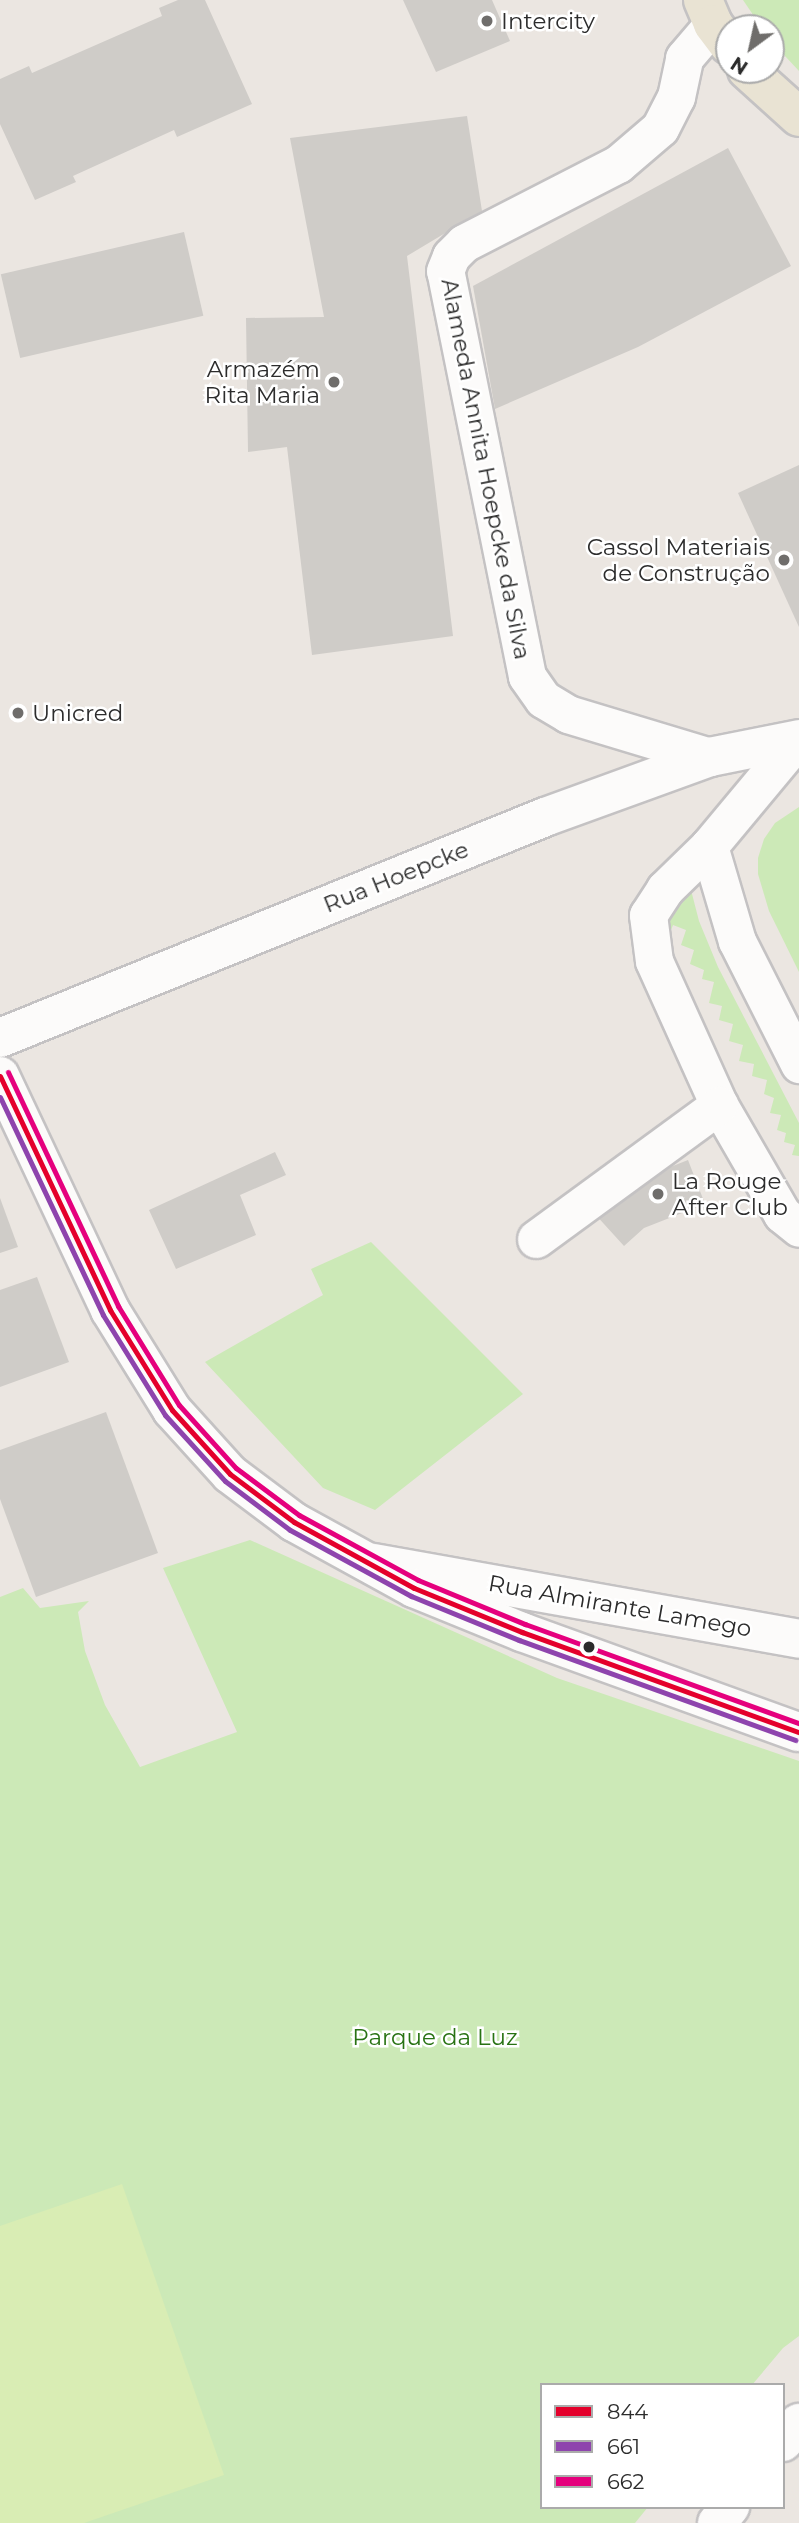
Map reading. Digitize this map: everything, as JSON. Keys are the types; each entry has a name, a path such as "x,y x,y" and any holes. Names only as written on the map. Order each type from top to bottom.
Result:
{"main road":[{"path":"762,84 799,117"},
{"name":"Rua Hoepcke","path":"0,1038 545,817 710,757 799,739"},
{"path":"0,1076 110,1310 172,1410 230,1474 294,1522 414,1588 522,1632 799,1732"},
{"name":"Rua Almirante Lamego","path":"359,1560 799,1639"},
{"path":"785,2440 799,2423"},
{"path":"717,2523 728,2509"}],"street":[{"name":"Alameda Annita Hoepcke da Silva","path":"710,757 568,714 543,699 527,676 445,271 451,256 464,243 618,164 660,128 676,96 684,58 715,23"},
{"path":"799,739 709,846 665,889 648,915 654,961 719,1105 782,1214 799,1228"},
{"path":"709,846 737,941 799,1063"},
{"path":"536,1239 719,1105"}],"green space":[{"path":"743,0 799,0 799,71 785,56 785,14 752,14"},
{"path":"799,807 799,972 769,911 758,874 758,858 764,839 775,823"},
{"path":"687,890 691,890 699,921 718,967 799,1123 799,1156 792,1155 795,1145 784,1142 786,1133 777,1130 781,1115 770,1113 774,1098 764,1094 767,1080 752,1076 754,1064 739,1061 743,1045 729,1041 733,1024 719,1020 722,1006 709,1003 714,982 702,979 704,970 690,964 694,950 681,945 686,930 673,925 665,946 659,927"},
{"path":"371,1242 523,1394 375,1510 323,1488 205,1362 323,1295 311,1269"},
{"name":"Parque da Luz","path":"250,1540 557,1678 799,1761 799,2336 783,2348 754,2383 540,2383 540,2509 646,2509 635,2523 0,2523 0,1597 23,1588 40,1608 89,1601 78,1612 85,1651 105,1705 140,1767 237,1732 163,1568"},
{"path":"122,2184 224,2475 84,2523 0,2523 0,2226"}],"building":[{"path":"178,0 205,0 252,104 177,137 174,130 73,176 76,182 35,200 0,124 0,79 29,66 32,73 162,16 159,8"},
{"name":"Intercity","path":"403,0 492,0 510,41 436,72"},
{"name":"Armazém Rita Maria","path":"467,116 482,211 407,256 453,636 312,655 287,447 248,452 246,318 324,317 290,138"},
{"path":"728,148 791,266 638,347 495,409 473,286"},
{"path":"184,232 203,316 20,358 1,274"},
{"name":"Cassol Materiais de Construção","path":"799,465 799,627 738,493"},
{"path":"275,1152 286,1175 240,1195 256,1235 176,1269 149,1210"},
{"name":"La Rouge After Club","path":"688,1160 705,1204 644,1228 624,1246 594,1213 625,1185"},
{"path":"0,1198 18,1247 0,1253"},
{"path":"37,1277 69,1362 0,1387 0,1290"},
{"path":"106,1412 158,1553 36,1597 0,1499 0,1450"}],"transit line":[{"name":"662","path":"8,1072 118,1306 179,1405 236,1468 299,1515 418,1580 525,1624 799,1723"},
{"name":"844","path":"0,1076 110,1310 172,1410 230,1474 294,1522 414,1588 522,1632 799,1732"},
{"name":"661","path":"0,1097 103,1315 165,1415 225,1481 290,1530 411,1596 519,1640 796,1740"}],"place":[{"name":"Intercity","path":"487,21"},
{"name":"Armazém Rita Maria","path":"334,382"},
{"name":"Cassol Materiais de Construção","path":"784,560"},
{"name":"Unicred","path":"18,713"},
{"name":"La Rouge After Club","path":"658,1194"}]}
